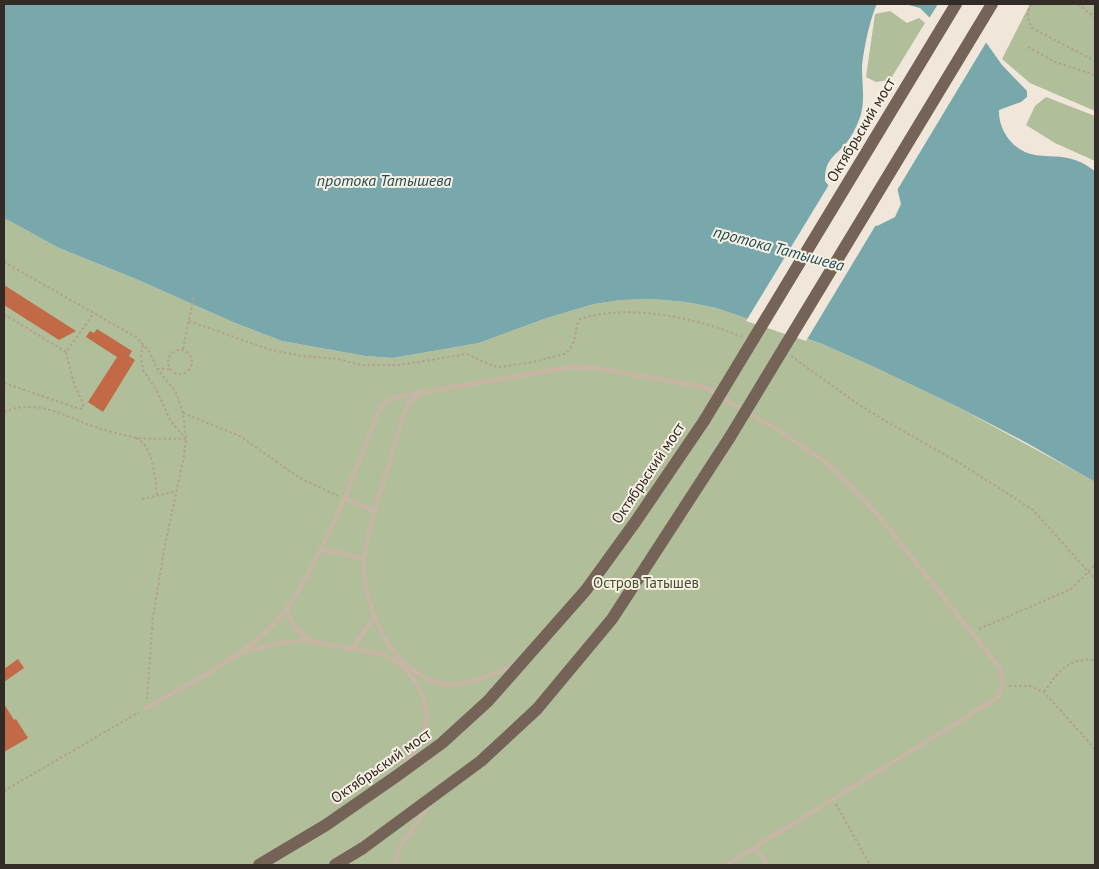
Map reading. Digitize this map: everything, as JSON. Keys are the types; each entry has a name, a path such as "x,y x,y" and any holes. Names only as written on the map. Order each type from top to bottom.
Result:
{"main road":[{"name":"Октябрьский мост","path":"259,865 326,825 442,743 488,702 586,590 704,421 956,4"},
{"path":"335,865 363,848 481,761 537,709 612,619 730,437 992,4"}],"lane":[{"path":"146,708 240,652 269,629 290,604 322,549 345,499 382,406 392,398 425,390 572,367 595,368 704,387 810,451 852,486 883,521 972,631 999,667 1002,676 1002,687 996,698 834,800 726,865"},
{"path":"425,390 413,399 406,408 375,511 364,559 368,589 375,616 388,643 398,655 415,671 426,678 442,684 463,684 524,662"},
{"path":"345,499 375,511"},
{"path":"322,549 364,559"},
{"path":"290,604 288,612 294,628 311,640"},
{"path":"352,649 375,616"},
{"path":"240,652 280,643 311,640 382,654 389,658 411,677 422,692 426,716 425,730 398,775"},
{"path":"395,865 400,847 436,795"},
{"path":"755,847 767,865"}],"path":[{"path":"1032,4 1028,10 1028,20 1032,28 1095,61"},
{"path":"1078,4 1095,18"},
{"path":"1028,47 1055,62 1095,75"},
{"path":"4,262 143,343 151,354 157,369 170,382 176,392 183,412 186,439 153,617 146,708 4,791"},
{"path":"183,350 194,295"},
{"path":"66,352 94,313"},
{"path":"4,314 66,352 74,384 83,406 81,409 4,383"},
{"path":"143,343 140,357 143,370 158,390 170,420 186,439"},
{"path":"157,369 170,369 178,374 183,374 191,369 193,360 188,351 178,349 170,355 168,364 170,369"},
{"path":"4,412 22,407 39,407 52,409 101,429 134,437 186,439"},
{"path":"183,412 240,436 258,446 298,477 345,499"},
{"path":"134,437 141,441 148,452 153,466 157,496"},
{"path":"142,499 176,491"},
{"path":"972,631 1071,589 1095,565"},
{"path":"1090,572 1095,579"},
{"path":"1044,692 1059,671 1074,662 1086,659 1095,660"},
{"path":"1002,687 1030,686 1044,692 1095,749"},
{"path":"834,800 870,865"}],"green space":[{"path":"1030,4 1095,4 1095,111 1030,83 1002,59"},
{"path":"890,11 907,23 919,18 925,23 890,80 876,82 866,77 875,14"},
{"path":"1046,97 1095,116 1095,161 1055,143 1026,125 1035,106"},
{"name":"Остров Татышев","path":"4,218 59,248 282,341 365,356 393,358 479,343 547,318 594,304 621,300 652,299 686,302 716,308 820,343 872,366 956,406 1095,482 1095,865 4,865"}],"water":[{"name":"протока Татышева","path":"4,4 877,4 869,26 864,53 861,114 848,141 829,162 825,181 854,218 877,226 895,217 901,204 895,179 957,65 948,36 920,8 905,4 959,4 1002,65 1027,91 1027,97 1021,102 999,110 999,118 1004,133 1014,145 1027,153 1070,158 1083,163 1095,171 1095,482 1027,443 956,406 872,366 820,343 716,308 686,302 652,299 621,300 594,304 547,318 479,343 393,358 365,356 282,341 59,248 4,218"}],"pier":[{"path":"938,4 962,4 987,41 896,192 892,179 954,65 946,37 928,20"},
{"path":"830,183 856,216 877,223 806,341 746,321"}],"building":[{"path":"4,285 76,331 59,340 4,305"},
{"path":"97,329 132,351 129,356 135,360 103,412 88,402 117,357 86,337 90,331 94,333"},
{"path":"18,659 24,668 4,682 4,669"},
{"path":"4,704 28,738 4,752"}]}
